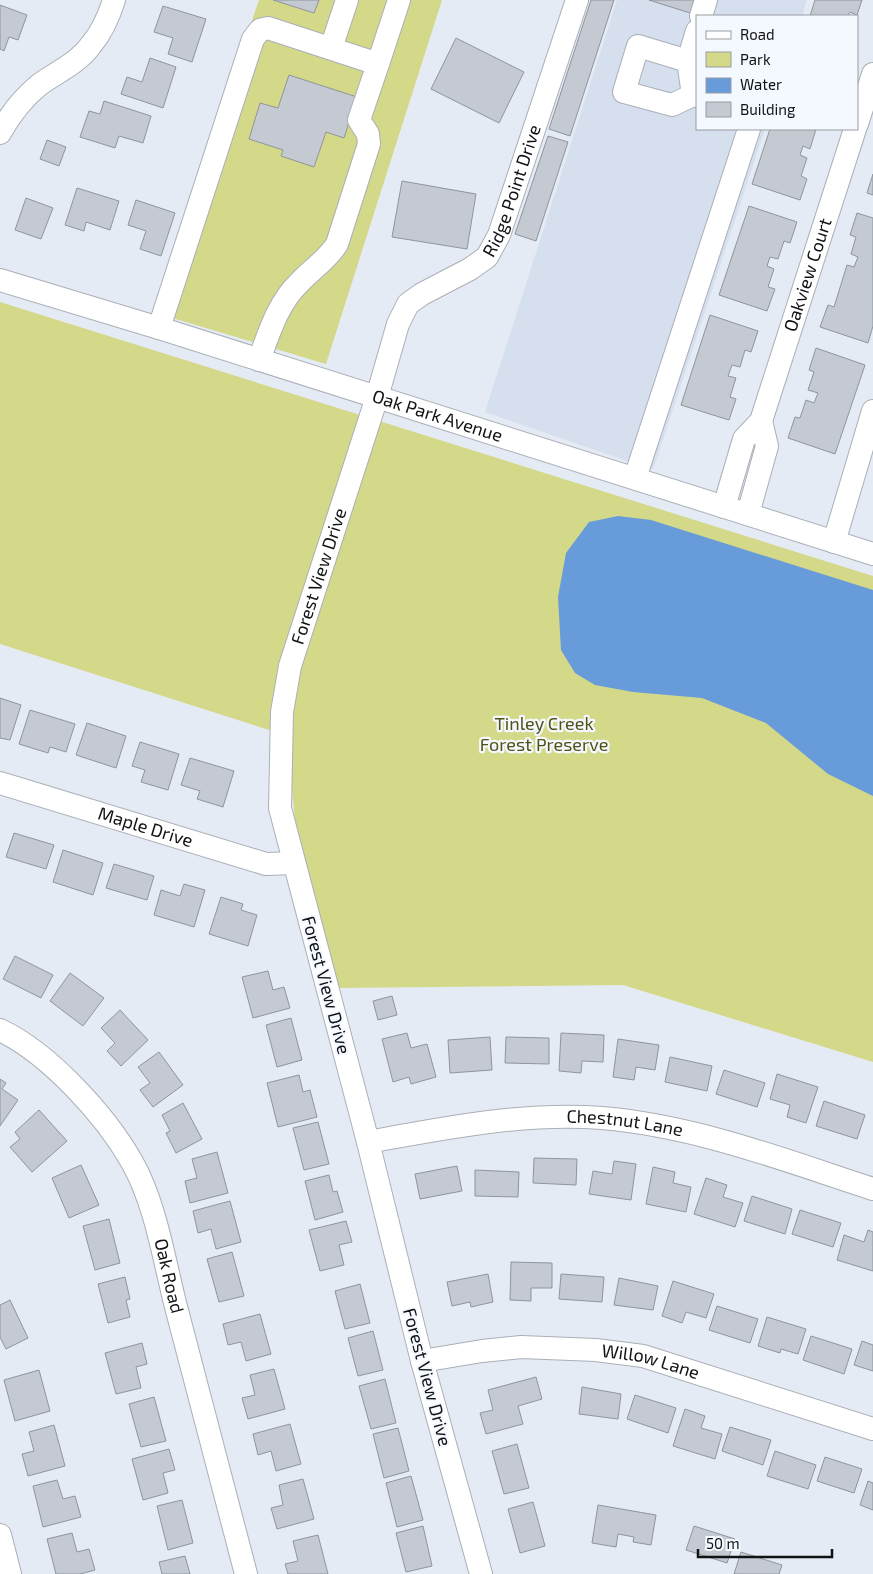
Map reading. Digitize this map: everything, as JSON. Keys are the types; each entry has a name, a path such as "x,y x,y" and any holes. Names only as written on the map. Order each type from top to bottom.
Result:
{"street":[{"path":"0,133 9,117 26,97 70,65 90,46 102,28 114,0"},
{"path":"331,48 348,0"},
{"path":"259,360 271,327 287,298 299,283 332,252 337,244 369,144 368,134 359,120 399,0"},
{"name":"Ridge Point Drive","path":"377,397 398,324 408,304 422,294 470,269 487,257 499,235 577,0"},
{"path":"701,15 706,0"},
{"path":"159,328 252,39 260,30 268,28 378,64"},
{"path":"688,61 638,46 624,92 672,105 695,96 688,61 696,34"},
{"path":"858,121 873,74"},
{"path":"635,478 749,130"},
{"name":"Oakview Court","path":"724,507 744,438 761,421 855,130"},
{"name":"Oak Park Avenue","path":"0,280 159,328 873,554"},
{"name":"Forest View Drive","path":"377,397 290,666 282,712 280,808 368,1142 422,1361 481,1574"},
{"path":"834,542 873,411"},
{"path":"748,514 767,446 761,421"},
{"name":"Maple Drive","path":"0,783 266,864 294,863"},
{"name":"Oak Road","path":"0,1030 11,1035 54,1067 84,1097 112,1130 133,1164 155,1226 246,1574"},
{"name":"Chestnut Lane","path":"368,1142 475,1123 601,1118 687,1131 873,1189"},
{"name":"Willow Lane","path":"422,1361 521,1347 596,1350 643,1356 873,1429"},
{"path":"0,1535 10,1574"}],"shaded area":[{"path":"617,0 807,0 802,15 696,15 696,130 765,130 653,470 485,412"}],"green space":[{"path":"259,0 442,0 326,364 152,312"},
{"name":"Tinley Creek Forest Preserve","path":"0,302 873,576 873,1062 623,985 336,988 295,820 291,779 291,737 0,644"}],"water":[{"path":"618,516 651,520 873,590 873,796 828,774 766,723 702,698 633,692 595,685 575,673 561,650 558,597 566,553 589,522"}],"building":[{"path":"273,0 319,0 314,13"},
{"path":"591,0 614,0 570,136 549,129"},
{"path":"649,0 694,0 690,13"},
{"path":"815,0 862,0 857,15 850,12 848,15 810,15"},
{"path":"0,5 27,15 18,40 9,37 4,51 0,49"},
{"path":"163,6 206,19 192,62 168,54 173,38 154,32"},
{"path":"456,38 524,72 499,123 431,89"},
{"path":"150,58 176,67 163,108 121,94 127,77 142,82"},
{"path":"289,75 357,97 344,138 326,132 314,167 281,156 283,150 249,139 260,103 278,108"},
{"path":"104,101 151,116 143,143 119,136 115,148 80,137 89,111 100,114"},
{"path":"770,130 816,130 810,149 803,146 800,155 807,158 801,176 807,179 800,200 752,184"},
{"path":"548,136 568,142 536,241 515,234"},
{"path":"47,140 66,147 59,166 40,159"},
{"path":"873,174 873,195 867,193"},
{"path":"402,181 476,194 467,249 392,237"},
{"path":"77,188 119,201 110,230 86,222 84,231 65,225"},
{"path":"26,198 53,208 41,239 15,230"},
{"path":"136,200 175,213 161,256 140,249 146,231 128,225"},
{"path":"749,206 797,222 790,243 784,241 778,259 770,257 767,266 774,269 768,287 775,289 767,311 719,295"},
{"path":"857,213 873,218 873,326 868,343 820,327 828,305 834,307 847,265 854,267 858,257 851,254 856,237 850,235"},
{"path":"710,315 758,331 751,352 745,350 740,367 732,365 728,376 736,378 730,397 736,399 729,420 681,405"},
{"path":"816,348 865,365 835,454 788,438 795,417 800,418 806,400 814,403 818,393 808,390 814,372 809,370"},
{"path":"0,698 21,705 10,740 0,738"},
{"path":"30,710 75,724 66,752 50,747 48,753 19,744"},
{"path":"87,723 126,736 116,768 76,755"},
{"path":"140,742 179,754 168,790 141,782 145,770 132,766"},
{"path":"190,758 234,771 223,807 197,799 200,791 181,785"},
{"path":"14,833 54,845 46,869 6,857"},
{"path":"63,850 103,863 93,895 53,882"},
{"path":"114,864 154,876 147,900 106,888"},
{"path":"184,884 205,890 194,927 154,915 161,890 180,896"},
{"path":"221,897 243,904 241,910 257,915 248,946 209,934"},
{"path":"15,956 53,975 41,998 3,979"},
{"path":"268,971 273,990 284,987 290,1008 253,1018 242,977"},
{"path":"70,973 104,998 83,1026 50,1001"},
{"path":"392,996 397,1015 378,1020 373,1001"},
{"path":"120,1010 148,1040 121,1066 107,1051 115,1043 101,1028"},
{"path":"291,1018 302,1060 277,1067 266,1025"},
{"path":"407,1033 411,1048 427,1044 436,1077 411,1084 409,1077 393,1082 382,1039"},
{"path":"561,1033 604,1035 603,1062 582,1061 581,1073 559,1071"},
{"path":"490,1037 492,1070 450,1073 448,1040"},
{"path":"506,1037 549,1038 549,1064 505,1063"},
{"path":"618,1039 659,1045 655,1070 636,1067 634,1080 613,1077"},
{"path":"159,1052 183,1085 153,1107 140,1090 150,1083 138,1067"},
{"path":"670,1057 712,1066 707,1091 665,1082"},
{"path":"724,1070 765,1083 757,1107 716,1094"},
{"path":"777,1074 818,1087 806,1123 787,1117 790,1105 770,1099"},
{"path":"299,1075 303,1092 310,1090 317,1117 278,1127 267,1083"},
{"path":"0,1079 6,1083 2,1089 18,1100 0,1126"},
{"path":"824,1101 865,1115 857,1139 816,1126"},
{"path":"183,1103 202,1139 176,1153 166,1133 170,1131 162,1115"},
{"path":"39,1110 67,1141 32,1172 10,1147 20,1139 15,1132"},
{"path":"318,1122 329,1164 304,1170 293,1128"},
{"path":"217,1152 228,1193 190,1203 185,1181 197,1178 192,1159"},
{"path":"534,1158 577,1159 576,1185 533,1183"},
{"path":"614,1161 636,1164 631,1200 589,1194 593,1171 612,1174"},
{"path":"81,1165 99,1205 69,1218 52,1178"},
{"path":"457,1166 462,1191 420,1199 415,1174"},
{"path":"653,1167 675,1172 673,1183 691,1187 686,1212 646,1204"},
{"path":"475,1170 519,1172 518,1197 475,1196"},
{"path":"329,1175 333,1192 337,1191 343,1212 315,1220 305,1181"},
{"path":"706,1178 727,1185 723,1197 743,1203 735,1227 694,1214"},
{"path":"752,1196 792,1209 785,1234 744,1221"},
{"path":"230,1201 241,1242 216,1249 211,1229 198,1233 193,1211"},
{"path":"800,1210 841,1223 833,1247 792,1234"},
{"path":"109,1219 120,1263 95,1270 83,1226"},
{"path":"346,1221 352,1242 339,1245 344,1265 320,1271 309,1230"},
{"path":"868,1230 873,1232 873,1271 837,1260 844,1235 864,1242"},
{"path":"232,1252 244,1296 219,1302 207,1259"},
{"path":"511,1262 552,1263 552,1288 531,1288 531,1301 510,1300"},
{"path":"488,1274 493,1302 471,1307 470,1302 452,1306 447,1282"},
{"path":"561,1274 604,1277 602,1302 559,1299"},
{"path":"125,1277 130,1299 126,1300 130,1317 108,1323 98,1284"},
{"path":"619,1278 658,1286 653,1310 614,1305"},
{"path":"673,1281 714,1294 706,1318 686,1312 682,1323 662,1316"},
{"path":"360,1284 370,1323 345,1329 335,1291"},
{"path":"10,1300 28,1338 6,1349 0,1337 0,1305"},
{"path":"717,1306 758,1319 750,1343 709,1330"},
{"path":"260,1314 271,1354 246,1361 241,1342 228,1345 223,1324"},
{"path":"767,1317 806,1329 798,1354 781,1349 780,1353 758,1346"},
{"path":"373,1331 383,1370 358,1376 348,1338"},
{"path":"811,1336 852,1349 844,1374 803,1360"},
{"path":"862,1341 873,1345 873,1371 854,1365"},
{"path":"142,1343 147,1364 136,1367 141,1388 116,1394 105,1353"},
{"path":"274,1369 285,1409 248,1419 242,1398 255,1395 250,1375"},
{"path":"39,1370 50,1411 15,1421 4,1380"},
{"path":"536,1377 542,1399 518,1406 523,1424 486,1434 480,1413 493,1410 488,1390"},
{"path":"385,1379 396,1423 371,1429 359,1386"},
{"path":"582,1387 621,1394 618,1419 579,1414"},
{"path":"635,1395 676,1408 668,1433 627,1419"},
{"path":"154,1397 166,1441 141,1447 129,1404"},
{"path":"685,1409 705,1416 701,1428 722,1434 715,1459 673,1446"},
{"path":"290,1424 301,1464 276,1471 271,1451 258,1455 253,1434"},
{"path":"54,1425 65,1466 28,1476 22,1454 34,1451 29,1432"},
{"path":"730,1427 771,1440 763,1465 722,1451"},
{"path":"398,1428 409,1471 384,1478 373,1434"},
{"path":"517,1444 529,1488 504,1494 492,1451"},
{"path":"169,1449 175,1470 163,1473 168,1493 143,1500 132,1459"},
{"path":"775,1451 816,1465 808,1489 767,1476"},
{"path":"825,1457 862,1469 854,1493 817,1481"},
{"path":"411,1476 423,1520 397,1527 386,1483"},
{"path":"303,1479 314,1519 277,1529 271,1508 283,1505 279,1485"},
{"path":"57,1480 63,1499 75,1496 81,1517 43,1527 33,1486"},
{"path":"868,1481 873,1483 873,1510 860,1505"},
{"path":"182,1500 193,1543 168,1550 157,1506"},
{"path":"533,1502 545,1546 520,1553 508,1509"},
{"path":"598,1505 656,1515 651,1545 633,1542 634,1537 618,1534 616,1547 592,1543"},
{"path":"423,1526 432,1566 406,1572 396,1533"},
{"path":"694,1526 735,1539 727,1563 686,1550"},
{"path":"72,1533 77,1552 89,1549 95,1570 80,1574 56,1574 47,1539"},
{"path":"318,1535 328,1574 288,1574 285,1564 298,1561 293,1541"},
{"path":"741,1552 782,1565 779,1574 734,1574"},
{"path":"185,1556 190,1574 162,1574 159,1562"}]}
